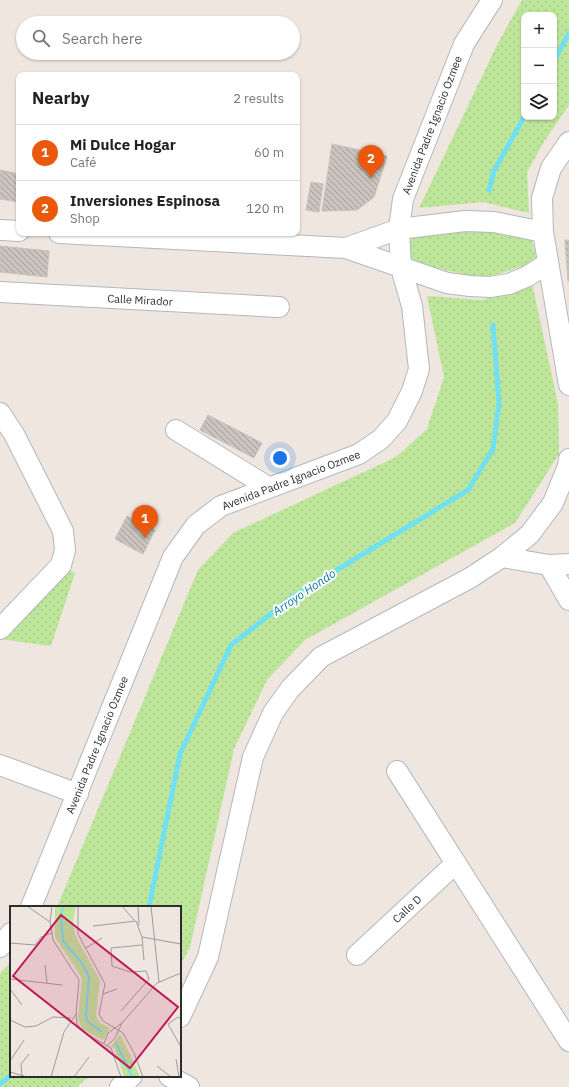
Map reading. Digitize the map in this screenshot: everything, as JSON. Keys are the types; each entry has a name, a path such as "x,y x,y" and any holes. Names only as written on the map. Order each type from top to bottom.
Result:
{"street":[{"name":"Avenida Padre Ignacio Ozmee","path":"31,906 173,557 196,525 221,506 268,487 359,454 382,439 397,420 412,391 419,369 412,306 401,268 399,229 403,199 464,44 492,0"},
{"path":"569,142 551,168 542,198 543,232 569,385"},
{"path":"346,248 399,229 465,221 494,222 543,232"},
{"path":"0,230 16,231"},
{"path":"116,236 346,248 447,283 490,287 509,284 528,276 548,263"},
{"name":"Calle Mirador","path":"0,292 279,307"},
{"path":"0,414 14,434 63,531 65,550 61,564 0,629"},
{"path":"176,430 268,487"},
{"path":"181,1015 208,957 253,757 273,713 290,688 321,657 470,578 502,557 530,534 553,503 568,466 569,459"},
{"path":"502,557 549,565 569,564"},
{"path":"549,565 569,600"},
{"path":"0,765 78,794"},
{"path":"397,771 569,1041"},
{"name":"Calle D","path":"357,955 456,863"},
{"path":"0,947 10,934"},
{"path":"120,1087 131,1077"},
{"path":"171,1077 189,1087"}],"green space":[{"path":"522,0 569,0 569,105 545,140 527,172 529,213 483,202 419,208 498,43"},
{"path":"470,225 531,236 537,261 484,279 411,262 410,232"},
{"path":"532,283 558,404 559,454 515,523 305,640 267,680 234,749 190,947 181,964 181,906 57,906 198,570 233,533 396,457 427,429 444,377 427,296 482,300"},
{"path":"68,569 75,573 51,646 0,639"},
{"path":"10,963 10,1077 88,1077 77,1087 0,1087 0,973"}],"building":[{"path":"332,144 387,156 374,197 357,210 322,211"},
{"path":"0,170 16,173 16,202 0,199"},
{"path":"311,182 323,184 319,212 306,210"},
{"path":"565,240 569,240 569,281 568,281"},
{"path":"0,246 49,251 47,277 0,272"},
{"path":"208,415 262,443 254,458 200,430"},
{"path":"127,516 155,530 143,554 115,539"}],"waterway":[{"name":"Arroyo Hondo","path":"557,55 569,33"},
{"name":"Arroyo Hondo","path":"489,190 494,171 522,120"},
{"name":"Arroyo Hondo","path":"149,906 180,754 231,645 291,598 468,490 493,449 499,403 493,325"},
{"name":"Arroyo Hondo","path":"0,1084 10,1076"}],"place":[{"name":"Inversiones Espinosa","path":"371,178"},
{"name":"Mi Dulce Hogar","path":"145,538"}]}
